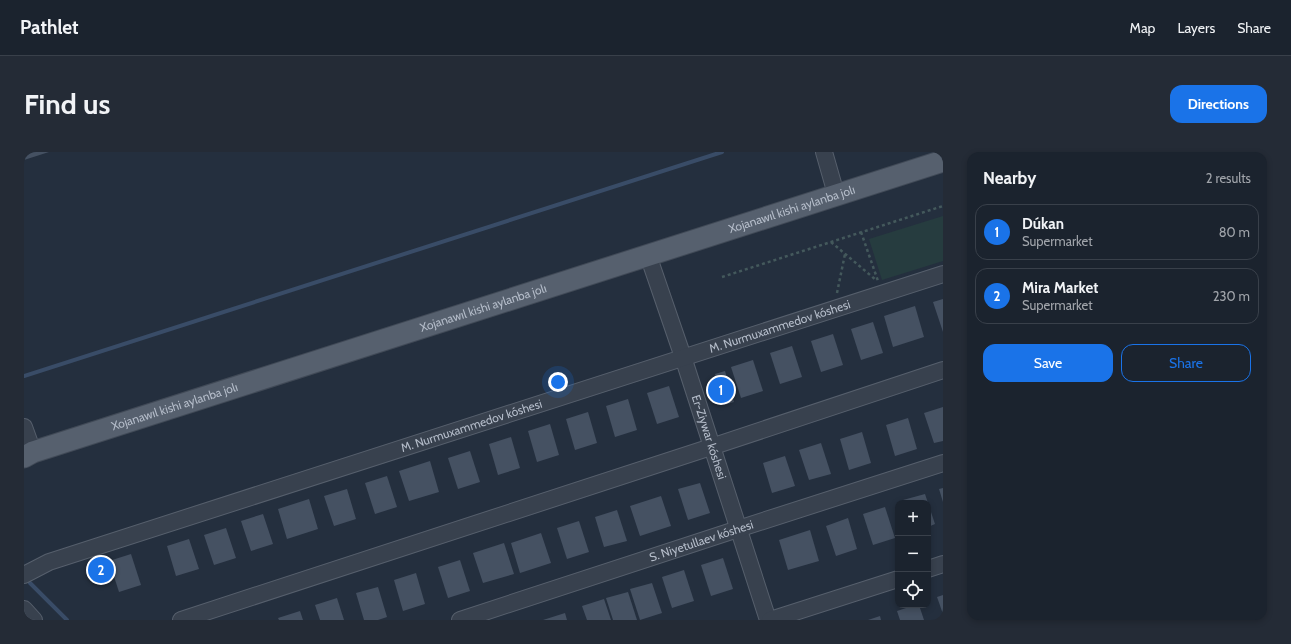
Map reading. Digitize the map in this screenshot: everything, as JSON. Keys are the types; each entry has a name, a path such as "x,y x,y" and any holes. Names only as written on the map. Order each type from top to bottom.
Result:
{"main road":[{"name":"Xojanawıl kishi aylanba jolı","path":"29,454 836,194 943,161"}],"street":[{"path":"824,152 836,194"},
{"name":"Er-Ziywar kóshesi","path":"648,255 769,620"},
{"name":"M. Nurmuxammedov kóshesi","path":"24,574 49,562 943,274"},
{"path":"181,620 943,370"},
{"path":"24,427 29,454"},
{"name":"S. Niyetullaev kóshesi","path":"460,620 943,464"},
{"path":"931,568 943,564"},
{"path":"769,620 895,579"},
{"path":"24,609 34,620"}],"path":[{"path":"722,277 943,206"},
{"path":"861,232 879,287"},
{"path":"831,242 878,281"}],"green space":[{"path":"943,216 943,261 882,280 869,239"}],"building":[{"path":"24,152 49,152 24,160"},
{"path":"943,299 943,332 933,302"},
{"path":"915,306 924,337 893,347 884,316"},
{"path":"873,322 883,353 861,360 851,329"},
{"path":"833,334 843,365 821,372 811,341"},
{"path":"792,346 802,377 780,384 770,353"},
{"path":"753,360 763,391 741,398 731,367"},
{"path":"725,371 734,402 724,405 715,374"},
{"path":"669,386 679,417 657,424 647,393"},
{"path":"628,399 637,430 615,437 606,406"},
{"path":"943,407 943,441 934,443 924,413"},
{"path":"588,412 597,443 575,450 566,419"},
{"path":"908,418 917,449 895,456 886,425"},
{"path":"550,424 559,455 537,462 528,431"},
{"path":"862,432 871,463 849,470 840,439"},
{"path":"511,437 520,468 498,475 489,444"},
{"path":"821,443 831,474 809,480 799,450"},
{"path":"470,451 480,482 458,489 448,458"},
{"path":"785,456 795,486 772,493 763,463"},
{"path":"430,461 439,492 409,501 399,471"},
{"path":"387,476 397,507 375,514 365,483"},
{"path":"700,483 710,513 688,520 678,489"},
{"path":"943,488 943,502 939,489"},
{"path":"347,489 356,519 334,526 324,496"},
{"path":"925,494 927,500 903,500"},
{"path":"661,496 671,526 640,536 630,506"},
{"path":"309,499 318,529 287,539 278,509"},
{"path":"885,507 895,538 873,545 863,514"},
{"path":"617,510 627,541 604,547 595,517"},
{"path":"931,512 935,524 931,526"},
{"path":"263,514 273,544 251,551 241,521"},
{"path":"848,518 857,549 836,556 826,526"},
{"path":"579,521 589,552 567,559 557,528"},
{"path":"226,528 236,558 214,565 204,535"},
{"path":"810,530 819,561 788,570 779,540"},
{"path":"541,533 551,563 520,573 511,543"},
{"path":"189,539 199,569 176,576 167,546"},
{"path":"504,543 514,574 483,583 473,553"},
{"path":"131,554 141,585 119,592 109,561"},
{"path":"723,558 733,589 711,596 701,565"},
{"path":"460,560 470,591 448,598 438,567"},
{"path":"106,562 111,575 92,582 87,569"},
{"path":"684,570 694,601 672,608 662,577"},
{"path":"416,573 425,604 403,611 394,580"},
{"path":"652,583 662,613 640,620 630,589"},
{"path":"378,587 387,617 378,620 364,620 356,593"},
{"path":"628,592 637,620 613,620 606,598"},
{"path":"943,595 943,614 937,597"},
{"path":"337,598 344,620 320,620 315,605"},
{"path":"604,599 611,620 587,620 582,606"},
{"path":"906,608 920,608 924,620 900,620 897,611"},
{"path":"300,611 303,620 279,620 278,618"},
{"path":"565,613 567,620 543,620"},
{"path":"880,616 881,620 868,620"}],"waterway":[{"path":"24,376 722,152"},
{"path":"30,583 67,620"}],"place":[{"name":"Dúkan","path":"721,390"},
{"name":"Mira Market","path":"101,570"}]}
